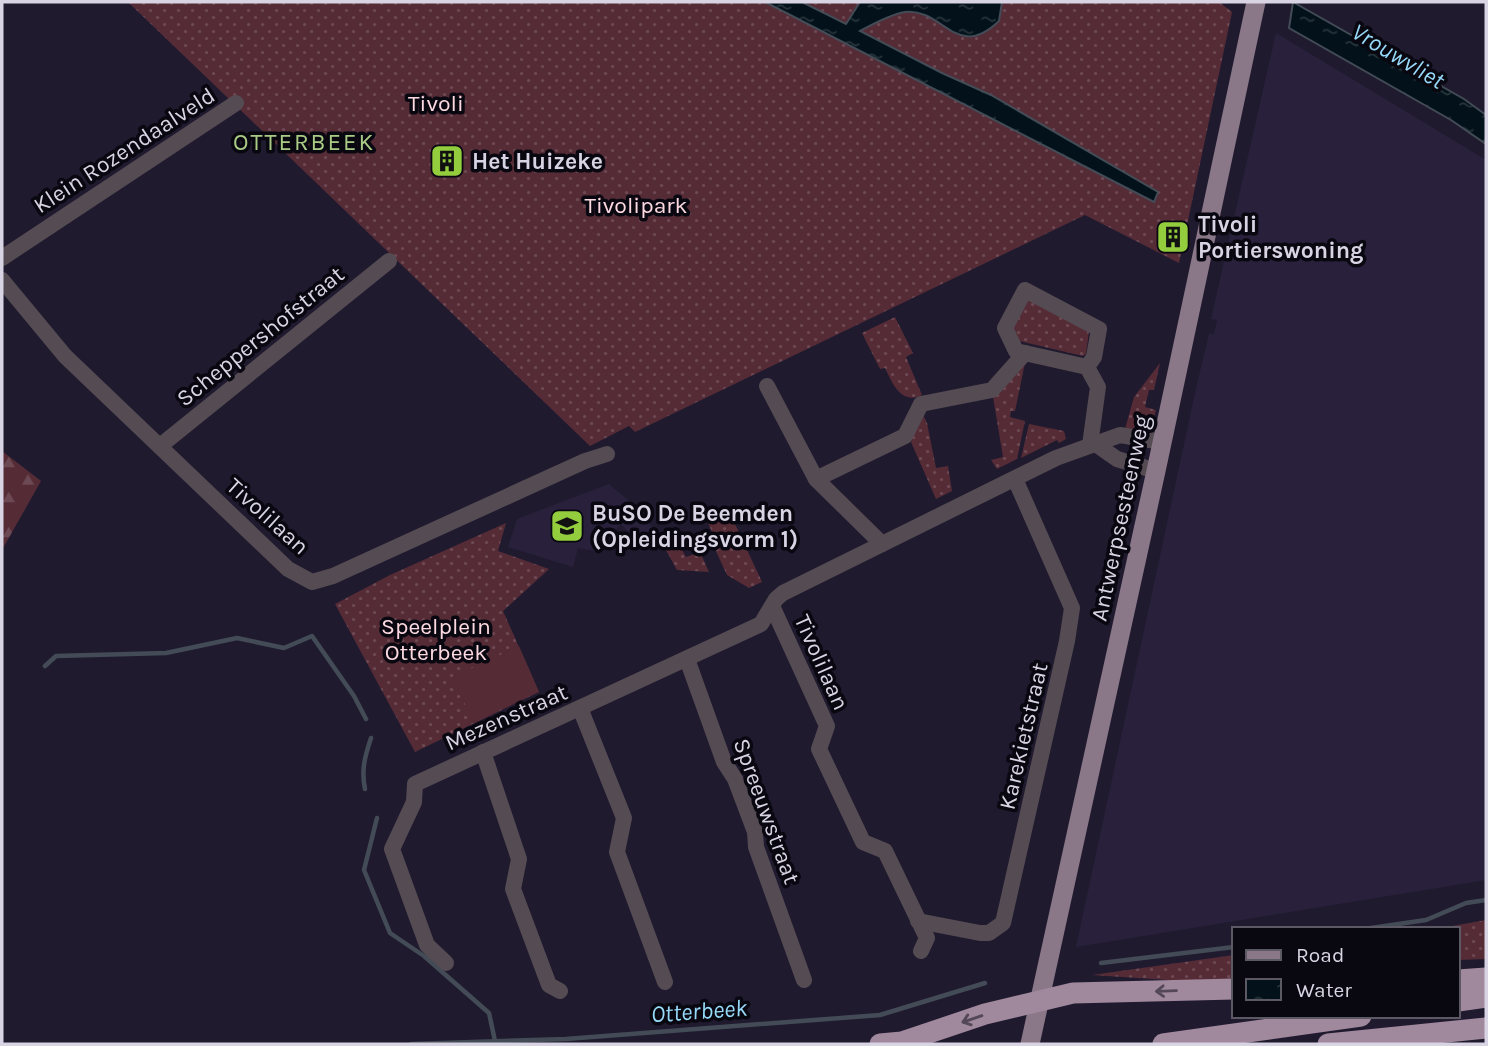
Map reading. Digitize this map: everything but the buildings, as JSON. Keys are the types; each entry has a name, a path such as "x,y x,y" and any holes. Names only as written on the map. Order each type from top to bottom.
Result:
{"highway":[{"path":"1460,980 1486,978"},
{"path":"880,1044 902,1042 985,1014 1073,993 1232,989"},
{"path":"1460,1001 1486,997"},
{"path":"1163,1044 1347,1018"},
{"path":"1328,1044 1486,1028"},
{"path":"1470,1044 1486,1039"}],"main road":[{"name":"Antwerpsesteenweg","path":"1030,1044 1256,2"}],"street":[{"name":"Klein Rozendaalveld","path":"2,258 236,103"},
{"name":"Scheppershofstraat","path":"160,446 389,261"},
{"name":"Tivolilaan","path":"2,280 54,345 288,569 312,582 333,576 585,461 607,454"},
{"path":"1025,290 1099,328 1094,357 1087,366 1016,351 1005,328 1025,290"},
{"path":"816,479 905,436 921,404 992,390 1025,353"},
{"path":"1087,366 1098,387 1094,445"},
{"path":"767,386 816,479 882,544 1056,458 1109,438 1120,435 1162,442"},
{"path":"1094,445 1116,459 1156,471"},
{"name":"Karekietstraat","path":"918,921 979,933 989,933 1003,923 1068,641 1072,608 1015,480"},
{"name":"Mezenstraat","path":"446,963 427,944 392,849 414,803 415,784 761,624 783,593 882,544"},
{"name":"Tivolilaan","path":"773,608 827,726 819,749 863,842 885,852 927,938 921,951"},
{"name":"Spreeuwstraat","path":"687,659 724,762 735,779 755,832 756,847 804,980"},
{"path":"580,708 624,818 617,852 664,982"},
{"path":"483,752 519,859 513,889 549,985 560,991"}],"shaded area":[{"path":"1276,33 1486,160 1486,880 1076,947 1197,384 1209,334 1214,334 1217,320 1211,319"},
{"name":"BuSO De Beemden (Opleidingsvorm 1)","path":"609,484 629,501 653,528 638,542 621,524 595,551 578,548 573,567 508,547 517,519"}],"green space":[{"name":"Tivolipark","path":"128,2 1219,2 1232,12 1179,263 1085,215 635,432 629,426 590,446"},
{"path":"1028,300 1089,331 1086,354 1083,356 1019,341 1013,329"},
{"path":"895,317 913,353 906,357 922,395 908,397 899,391 885,368 880,369 862,333"},
{"path":"1025,363 1015,411 1011,411 1010,417 1025,421 1017,459 997,469 991,460 1003,457 993,397"},
{"path":"1160,363 1154,390 1149,390 1145,407 1156,410 1153,421 1137,430 1125,429 1134,397"},
{"path":"922,413 927,423 936,468 948,466 952,491 936,499 911,442"},
{"path":"1029,424 1064,431 1066,439 1059,443 1057,440 1021,458"},
{"path":"2,451 41,481 2,550"},
{"path":"729,511 762,582 749,588 727,575 709,536 713,534 708,523"},
{"name":"Speelplein Otterbeek","path":"506,523 498,551 549,569 503,611 539,692 415,752 335,604 390,575"},
{"path":"681,533 687,544 681,548 686,557 700,552 709,572 677,570 661,541 670,534"},
{"path":"519,646 539,692 473,722 453,677"},
{"path":"1486,920 1486,959 1460,960 1460,927 1446,927"},
{"path":"1232,955 1232,980 1198,982 1092,975"}],"water":[{"path":"765,2 802,2 846,24 860,2 1002,2 999,21 984,32 972,36 961,35 930,17 905,12 860,31 991,95 1158,192 1154,202"},
{"path":"1293,2 1464,99 1486,115 1486,144 1451,120 1289,28"}],"waterway":[{"path":"45,666 56,656 166,653 237,638 284,648 312,636 354,696 366,719"},
{"path":"365,789 364,763 371,738"},
{"path":"377,818 364,870 390,933 424,956 489,1013 495,1041"},
{"name":"Otterbeek","path":"1378,927 1426,920 1466,903 1486,900"},
{"name":"Otterbeek","path":"1101,963 1232,947"},
{"name":"Otterbeek","path":"411,1044 566,1039 880,1015 985,983"}],"place":[{"name":"Het Huizeke","path":"447,161"},
{"name":"Tivoli Portierswoning","path":"1173,237"},
{"name":"BuSO De Beemden (Opleidingsvorm 1)","path":"567,526"}],"district":[{"name":"OTTERBEEK","path":"304,142"}],"water label":[{"name":"Vrouwvliet","path":"1398,56"}],"park label":[{"name":"Tivoli","path":"436,103"}]}
